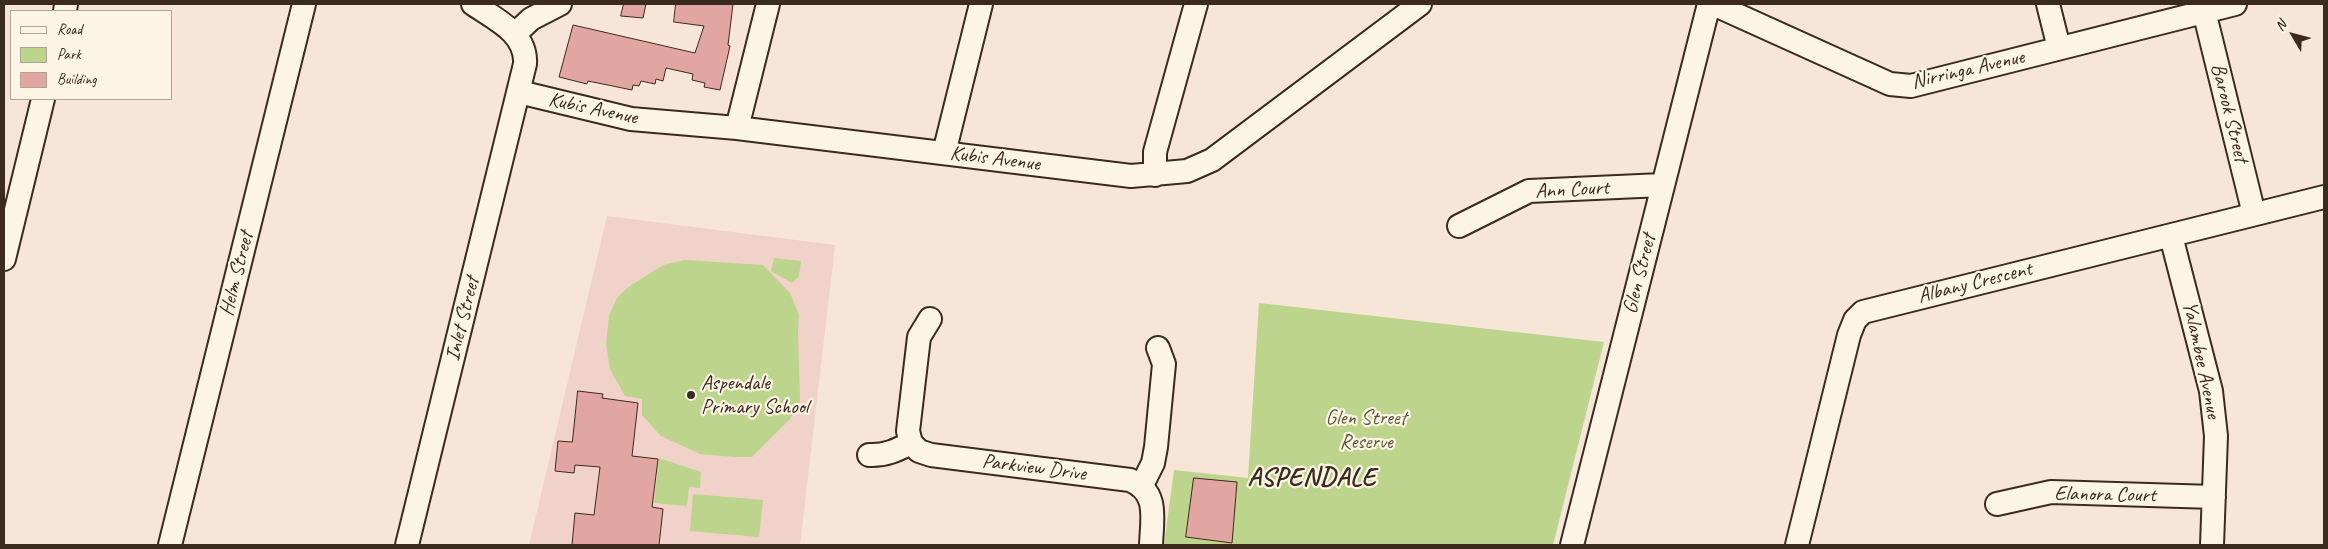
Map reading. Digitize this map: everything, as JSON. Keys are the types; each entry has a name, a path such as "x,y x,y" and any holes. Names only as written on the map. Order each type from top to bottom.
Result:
{"street":[{"name":"Helm Street","path":"170,545 304,4"},
{"path":"473,4 519,41 531,19 556,6"},
{"path":"737,128 768,4"},
{"path":"944,153 981,4"},
{"path":"1155,175 1156,152 1196,4"},
{"name":"Kubis Avenue","path":"519,92 631,119 737,128 1131,176 1155,175 1180,172 1212,160 1420,4"},
{"name":"Nirringa Avenue","path":"1711,4 1890,84 1900,86 1911,86 2235,4"},
{"name":"Glen Street","path":"1572,545 1662,186 1711,4"},
{"path":"2048,4 2059,48"},
{"name":"Barook Street","path":"2204,11 2254,214"},
{"name":"Inlet Street","path":"407,545 519,92 525,64 519,41"},
{"path":"4,259 43,100"},
{"path":"1165,122 1168,148 1180,172"},
{"name":"Ann Court","path":"1459,226 1529,191 1662,186"},
{"name":"Albany Crescent","path":"1797,545 1849,335 1855,320 1863,312 2324,197"},
{"name":"Yalambee Avenue","path":"2171,236 2211,391 2216,436 2212,545"},
{"path":"869,455 878,456 895,451 911,443 908,430 920,337 930,319"},
{"path":"1151,545 1152,503 1142,485 1153,463 1156,447 1164,364 1158,348"},
{"name":"Parkview Drive","path":"911,443 919,451 931,455 1130,480 1142,485"},
{"name":"Elanora Court","path":"1996,504 2051,492 2214,497"}],"shaded area":[{"name":"Aspendale Primary School","path":"607,216 835,245 800,545 529,545"}],"green space":[{"path":"774,258 801,261 799,276 792,283 771,271"},
{"path":"685,260 763,265 790,293 799,315 800,401 790,419 752,457 700,454 661,436 642,415 642,399 625,396 610,369 606,344 609,316 617,298 627,288 663,265"},
{"name":"Glen Street Reserve","path":"1259,303 1604,342 1553,545 1164,545 1174,470 1248,478"},
{"path":"659,458 701,472 700,488 689,487 687,506 654,503"},
{"path":"693,494 763,500 759,537 690,531"}],"building":[{"path":"624,4 646,4 643,18 621,16"},
{"path":"676,4 733,4 728,45 730,46 720,90 704,87 705,83 692,80 693,74 666,68 663,81 656,79 655,84 641,81 639,86 633,85 632,90 588,81 587,84 559,77 573,25 695,53 704,26 674,22"},
{"path":"578,391 603,394 602,398 638,403 632,456 658,459 652,507 663,509 659,545 572,545 575,513 594,515 600,467 575,465 574,473 555,471 558,441 572,442"},
{"path":"1194,478 1237,482 1232,543 1186,537"}],"place":[{"name":"Aspendale Primary School","path":"691,395"}],"district":[{"name":"ASPENDALE","path":"1312,478"}]}
